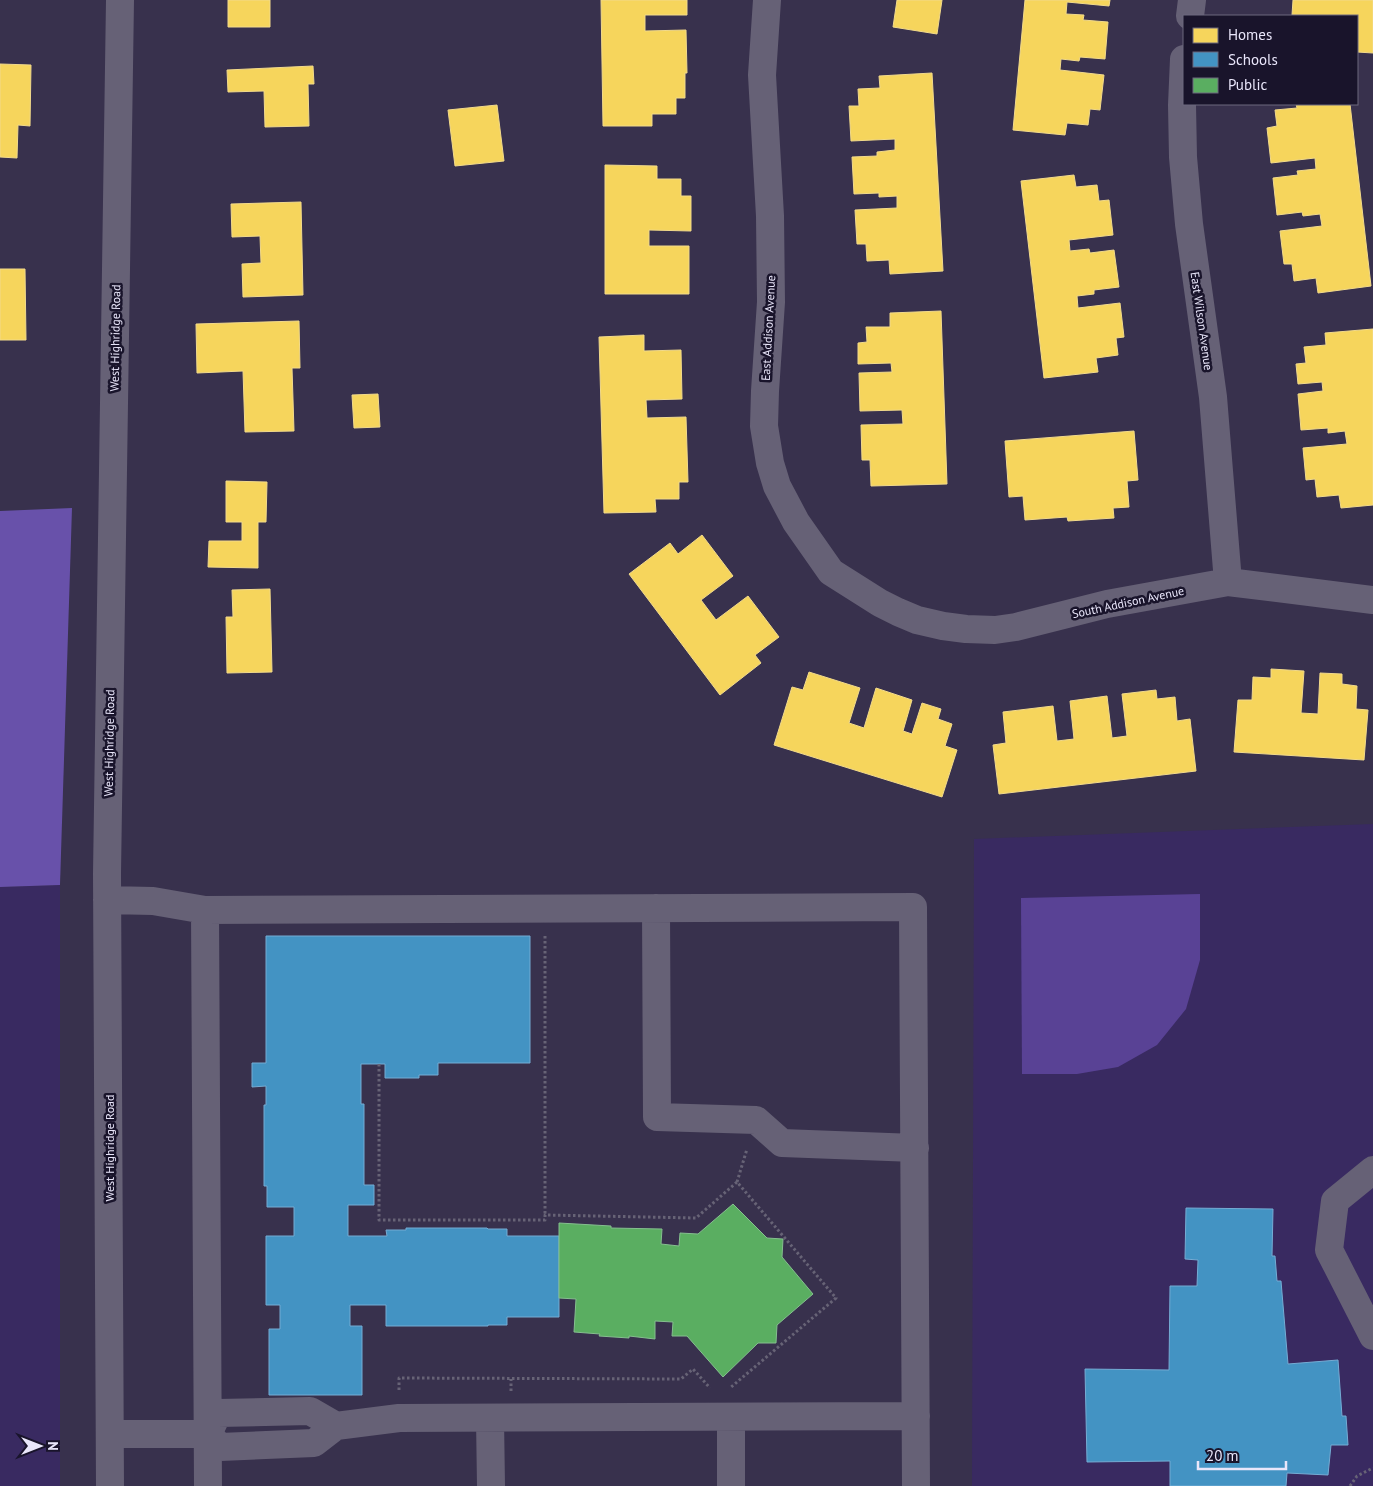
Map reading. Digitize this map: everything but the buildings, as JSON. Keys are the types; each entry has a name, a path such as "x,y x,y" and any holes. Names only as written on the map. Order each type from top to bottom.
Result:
{"street":[{"name":"West Highridge Road","path":"110,1486 107,900 120,0"},
{"name":"East Addison Avenue","path":"767,0 762,75 770,216 771,302 764,426 770,463 777,486 796,522 831,572 888,607"},
{"path":"1190,15 1192,0"},
{"name":"East Wilson Avenue","path":"1183,82 1183,157 1213,397 1228,582"},
{"name":"South Addison Avenue","path":"888,607 917,620 943,626 995,630 1016,627 1107,604 1228,582 1373,600"},
{"path":"107,900 152,901 205,910 913,907 916,1486"},
{"path":"656,908 658,1117 756,1120 782,1143 915,1148"},
{"path":"205,910 208,1486"},
{"path":"1373,1170 1335,1201 1329,1250 1373,1336"},
{"path":"110,1434 208,1434 220,1446 314,1443 336,1426 399,1418 490,1418 728,1404 916,1416"},
{"path":"728,1404 731,1486"},
{"path":"490,1418 491,1486"}],"path":[{"path":"379,1064 379,1220 546,1220 545,936"},
{"path":"546,1215 696,1218 737,1182 836,1298 728,1404"},
{"path":"399,1418 399,1378 681,1379 693,1369 712,1391"},
{"path":"1350,1486 1357,1476 1373,1468"}],"shaded area":[{"path":"72,508 60,885 0,887 0,511"},
{"path":"1373,824 1373,1486 972,1486 974,839"},
{"path":"60,885 60,1486 0,1486 0,887"},
{"path":"1200,894 1200,960 1186,1009 1157,1045 1118,1067 1077,1074 1022,1074 1021,898"}]}
